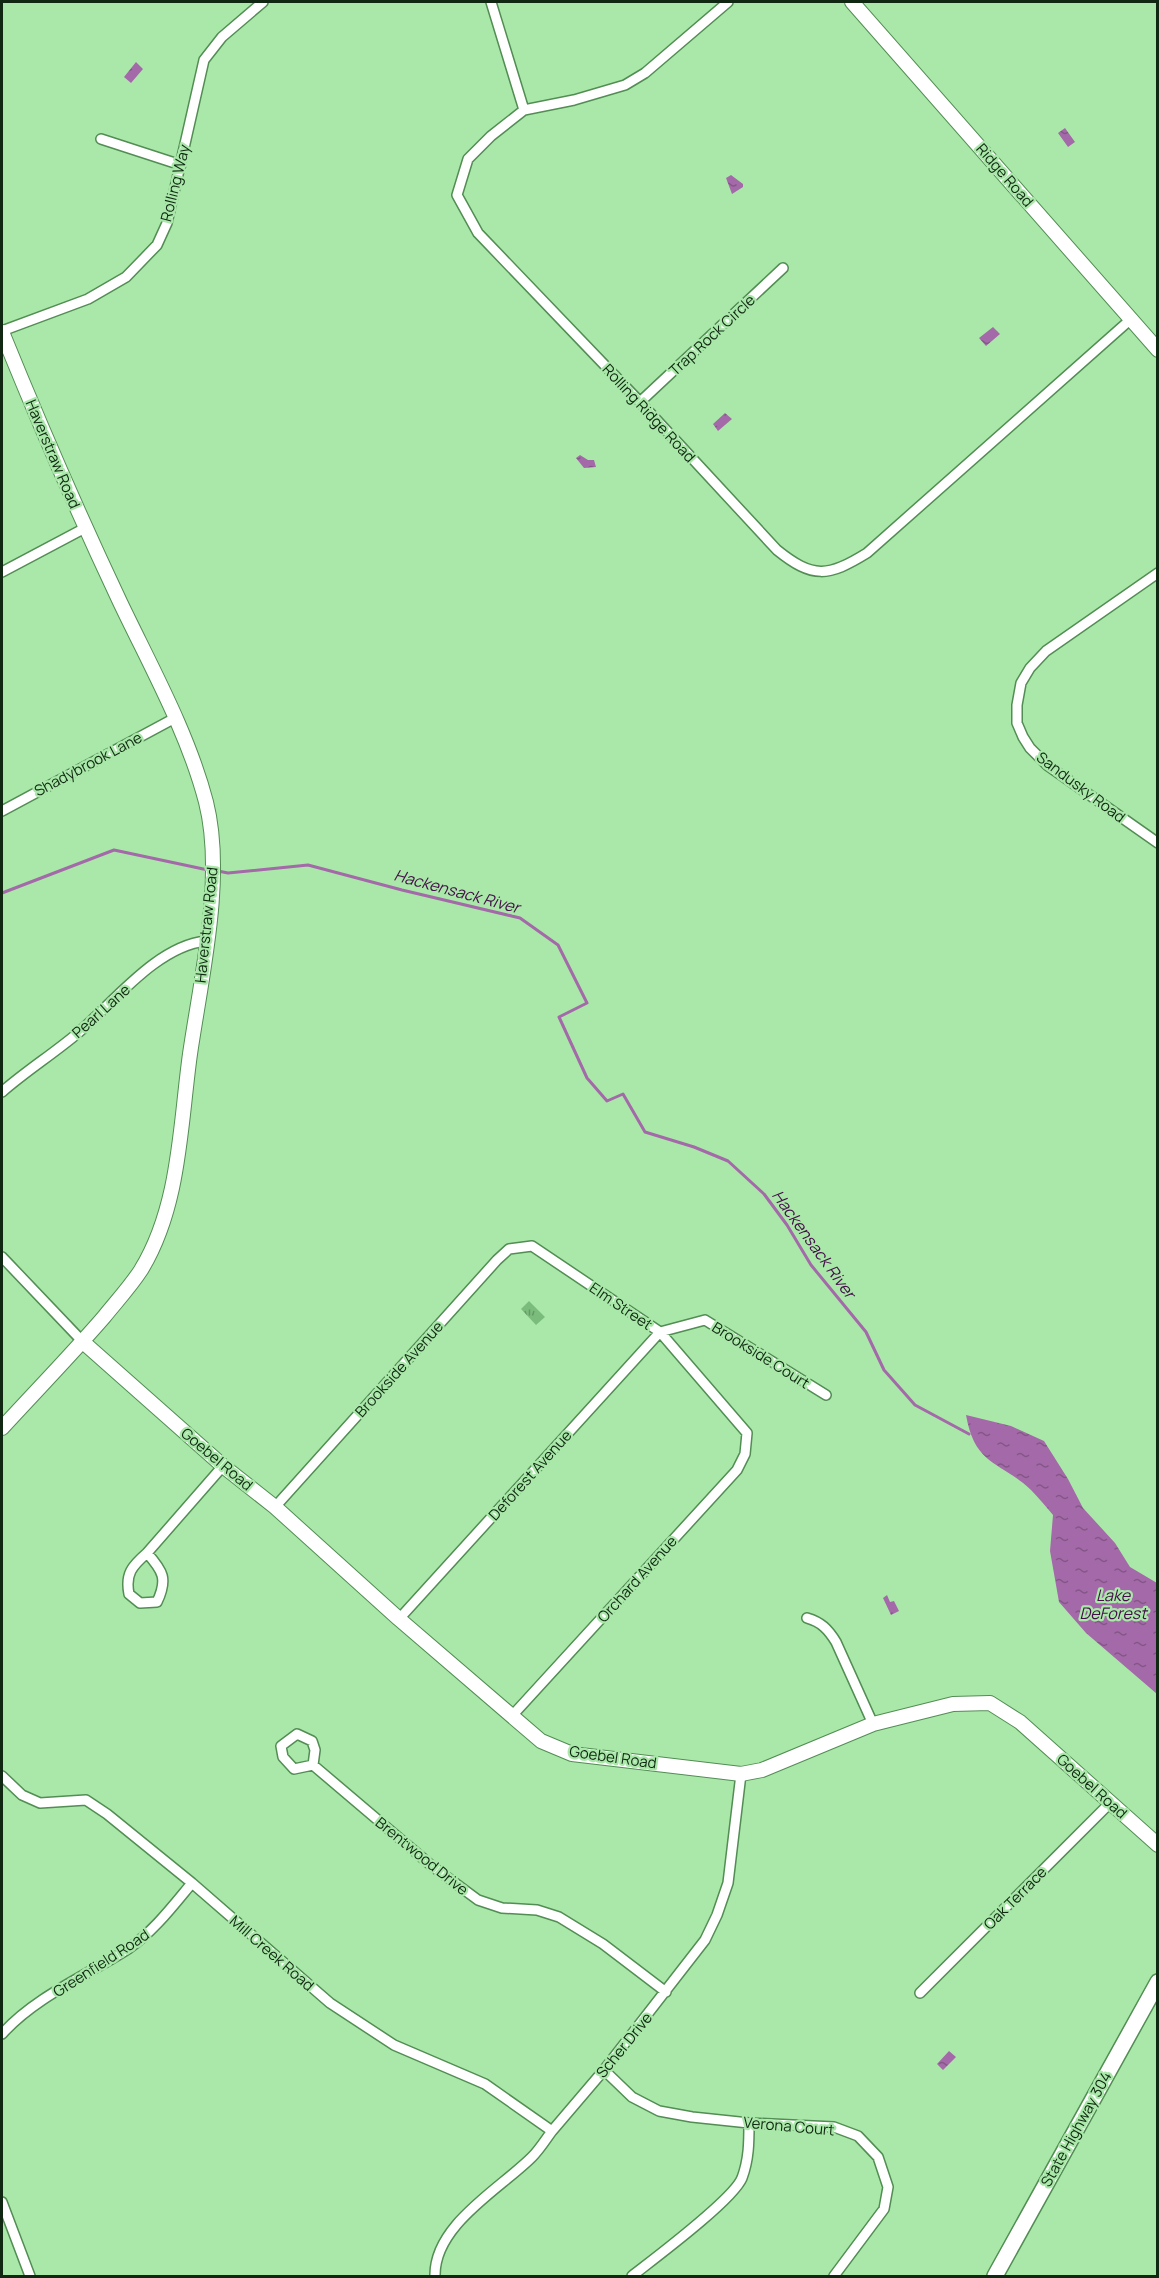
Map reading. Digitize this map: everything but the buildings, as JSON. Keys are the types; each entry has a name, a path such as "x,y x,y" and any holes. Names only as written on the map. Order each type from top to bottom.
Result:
{"main road":[{"name":"State Highway 304","path":"995,2277 1158,1982"}],"street":[{"name":"Rolling Way","path":"2,331 88,300 126,277 157,245 167,223 204,60 222,37 263,2"},
{"path":"491,2 524,110"},
{"name":"Rolling Ridge Road","path":"728,2 651,68 625,85 574,100 524,110 491,136 468,159 457,195 478,233 640,402 777,550 796,565 820,573 845,567 867,554 1131,320"},
{"name":"Ridge Road","path":"852,2 1158,350"},
{"path":"101,139 181,165"},
{"name":"Trap Rock Circle","path":"640,402 783,268"},
{"name":"Haverstraw Road","path":"2,331 53,457 175,718 194,765 206,803 211,832 212,864 206,941 179,1146 168,1206 157,1239 141,1270 83,1342 2,1428"},
{"path":"2,572 85,528"},
{"name":"Sandusky Road","path":"1158,573 1046,651 1030,668 1021,683 1017,705 1017,723 1023,737 1047,765 1158,843"},
{"name":"Shadybrook Lane","path":"2,811 175,718"},
{"name":"Pearl Lane","path":"2,1092 77,1034 145,972 175,950 191,943 206,941"},
{"name":"Elm Street","path":"532,1246 660,1332 747,1433"},
{"name":"Brookside Avenue","path":"275,1507 497,1260 509,1249 532,1246"},
{"path":"2,1257 83,1342"},
{"name":"Brookside Court","path":"660,1332 705,1320 826,1395"},
{"name":"Deforest Avenue","path":"399,1618 660,1332"},
{"name":"Goebel Road","path":"83,1342 541,1741 572,1754 741,1774 762,1770 873,1724 953,1704 990,1703 1020,1722 1158,1845"},
{"name":"Orchard Avenue","path":"511,1717 737,1470 745,1454 747,1433"},
{"path":"147,1553 160,1568 164,1587 157,1602 140,1603 129,1594 126,1581 135,1564 223,1466"},
{"path":"807,1618 819,1622 829,1630 873,1724"},
{"name":"Brentwood Drive","path":"313,1765 432,1866 478,1900 502,1908 537,1910 560,1917 603,1944 666,1992"},
{"name":"Scher Drive","path":"435,2277 440,2249 454,2226 535,2155 705,1940 717,1916 728,1882 741,1774"},
{"name":"Mill Creek Road","path":"2,1776 22,1795 40,1803 86,1800 107,1814 192,1883 330,2003 394,2045 485,2084 552,2131"},
{"name":"Oak Terrace","path":"920,1993 1110,1803"},
{"name":"Greenfield Road","path":"2,2034 33,2007 130,1948 157,1926 192,1883"},
{"name":"Verona Court","path":"604,2070 632,2097 659,2111 749,2123 834,2127 858,2136 878,2157 888,2187 884,2209 834,2277"},
{"path":"632,2277 722,2202 741,2180 749,2152 749,2123"},
{"path":"2,2202 30,2277"}],"green space":[{"path":"529,1301 545,1317 536,1325 521,1309"}],"water":[{"path":"136,62 143,69 131,83 124,77"},
{"path":"1065,128 1075,142 1068,147 1058,133"},
{"path":"731,175 743,184 743,187 732,194 726,178"},
{"path":"993,327 1000,334 986,346 979,338"},
{"path":"725,413 732,419 718,431 713,424"},
{"path":"580,455 588,460 594,460 596,467 584,468 576,458"},
{"name":"Lake DeForest","path":"966,1415 1011,1426 1044,1441 1083,1508 1115,1543 1130,1567 1157,1583 1157,1694 1086,1633 1059,1602 1050,1551 1053,1515 1031,1490 983,1454 970,1432"},
{"path":"887,1595 890,1602 894,1601 899,1611 891,1615 883,1598"},
{"path":"949,2051 956,2057 943,2070 937,2064"}],"waterway":[{"name":"Hackensack River","path":"2,893 114,850 208,870"},
{"name":"Hackensack River","path":"218,871 228,873 308,865 520,918 558,945 587,1003 559,1017 587,1078 607,1101 623,1094 645,1132 694,1147 728,1161 764,1194 787,1225 811,1265 866,1332 884,1370 915,1405 969,1434"}]}
